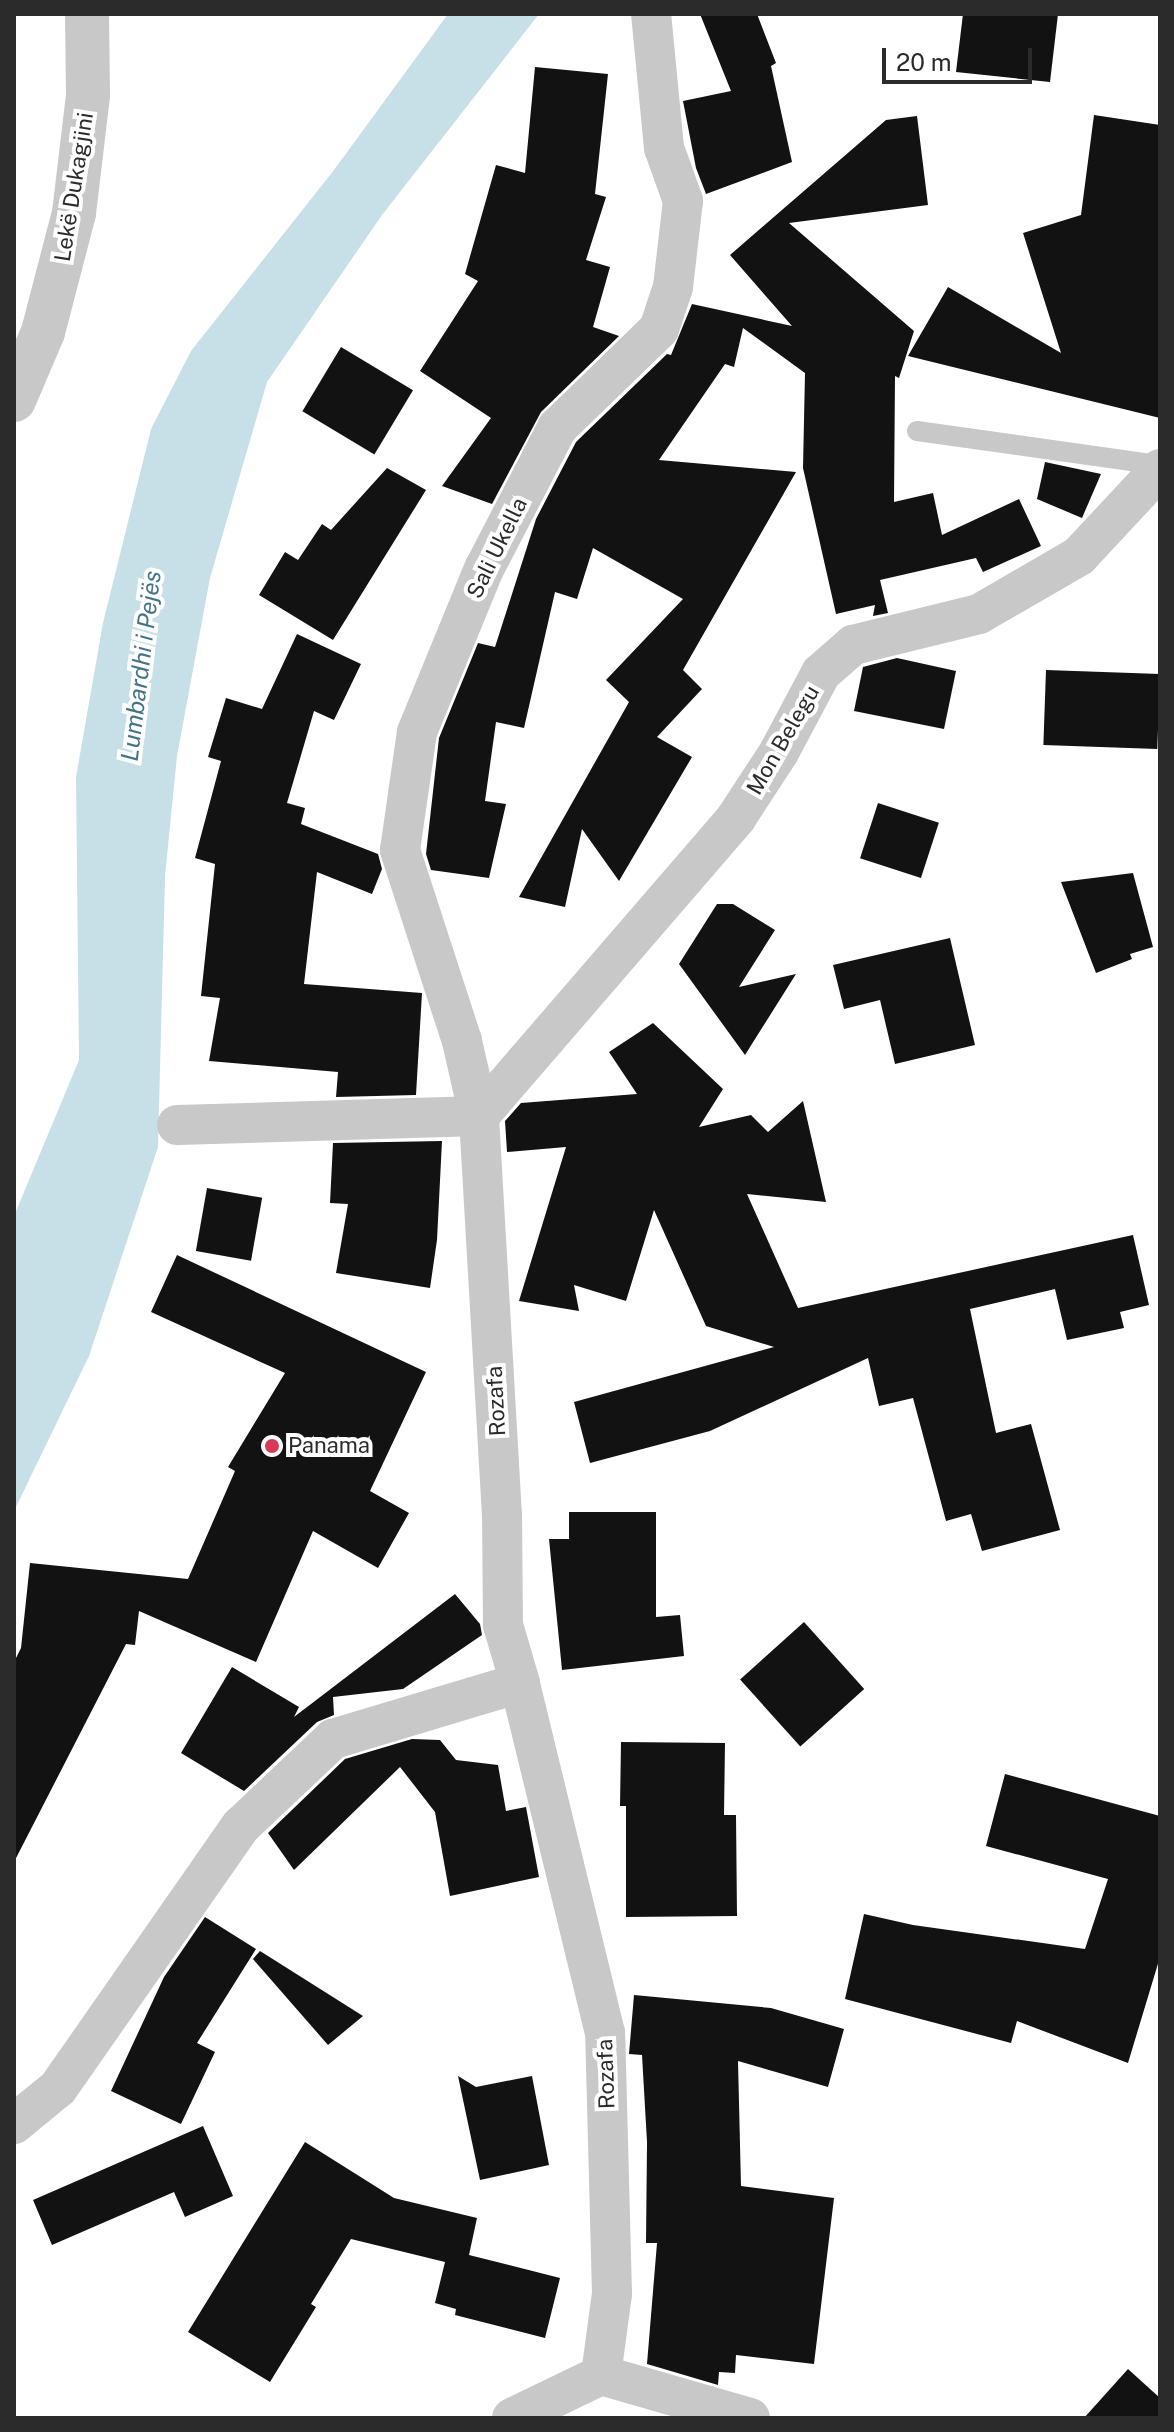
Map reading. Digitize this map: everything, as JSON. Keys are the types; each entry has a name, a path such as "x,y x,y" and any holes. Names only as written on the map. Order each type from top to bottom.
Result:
{"street":[{"name":"Lekë Dukagjini","path":"14,400 43,332 74,213 88,95 87,14"},
{"name":"Sali Ukella","path":"479,1116 462,1041 400,850 417,732 484,569 557,428 659,329 664,315 673,287 683,201 664,148 651,14"},
{"name":"Mon Belegu","path":"479,1116 736,818 779,752 821,673 853,645 979,614 1079,556 1160,467"},
{"path":"177,1125 479,1116"},
{"name":"Rozafa","path":"479,1116 502,1516 503,1625 520,1683 605,2033 612,2294 601,2375"},
{"path":"14,2124 58,2088 241,1826 333,1739 520,1683"},
{"path":"512,2418 601,2375 750,2418"}],"lane":[{"name":"Mon Belegu","path":"917,431 1160,467"}],"water":[{"name":"Lumbardhi i Pejës","path":"448,14 539,14 382,215 267,382 210,578 177,756 165,876 158,1147 89,1356 14,1511 14,1216 79,1060 76,777 103,623 151,429 191,351 334,170"}],"building":[{"path":"700,14 757,14 776,63 771,66 792,162 706,194 696,168 683,101 731,91"},
{"path":"963,14 1058,14 1050,82 956,72"},
{"path":"535,67 608,74 595,194 606,197 586,260 610,267 593,327 619,336 541,412 492,504 442,486 491,418 420,371 478,281 465,274 496,165 525,173"},
{"path":"1094,115 1160,125 1160,418 908,356 948,287 1061,353 1023,233 1081,215"},
{"path":"917,116 928,205 789,223 914,331 899,378 895,376 894,502 933,493 942,535 1019,499 1041,546 983,572 976,558 880,580 888,613 873,616 875,605 836,614 803,468 805,373 743,328 734,367 725,364 659,460 796,472 683,670 702,689 657,737 692,757 619,881 582,829 565,907 519,897 629,702 606,680 683,599 593,548 577,599 555,592 524,728 496,722 485,801 506,804 489,878 431,870 426,854 439,738 478,643 495,647 536,519 576,442 667,354 671,355 692,304 792,326 730,255 886,120"},
{"path":"341,347 413,390 374,455 302,411"},
{"path":"1045,462 1101,474 1082,518 1037,499"},
{"path":"387,468 426,490 333,640 259,595 285,552 298,560 322,524 331,530"},
{"path":"297,634 361,664 334,720 314,711 287,803 305,808 301,824 378,854 382,869 372,894 317,872 304,984 422,993 416,1095 336,1097 338,1072 209,1061 220,998 201,996 215,864 195,858 221,761 208,757 226,698 262,709"},
{"path":"897,658 956,671 944,729 854,711 863,667"},
{"path":"1046,670 1160,674 1157,749 1043,745"},
{"path":"878,803 939,823 921,878 860,858"},
{"path":"1133,873 1153,947 1130,954 1132,959 1096,973 1061,882"},
{"path":"717,904 733,904 775,930 739,987 796,974 745,1055 679,964"},
{"path":"950,938 975,1045 895,1064 880,1000 844,1009 833,965"},
{"path":"653,1023 723,1089 699,1127 751,1115 768,1132 803,1101 826,1202 747,1194 798,1308 1133,1235 1149,1305 1120,1312 1124,1328 1067,1340 1055,1289 970,1309 996,1433 1031,1424 1060,1530 982,1551 971,1514 946,1521 913,1398 879,1406 868,1358 710,1431 590,1463 574,1402 774,1347 706,1326 654,1210 626,1301 574,1285 579,1311 519,1301 566,1147 507,1152 505,1121 521,1103 637,1094 609,1052"},
{"path":"442,1141 437,1240 430,1288 336,1273 348,1204 330,1203 333,1143"},
{"path":"207,1188 262,1198 251,1261 196,1251"},
{"path":"177,1255 426,1372 370,1491 409,1513 378,1568 313,1531 256,1662 139,1611 135,1645 126,1644 14,1862 14,1662 21,1648 30,1563 188,1579 235,1471 228,1467 285,1373 151,1312"},
{"path":"569,1512 656,1512 656,1617 680,1615 684,1656 562,1670 549,1539 569,1539"},
{"path":"455,1594 480,1624 482,1635 403,1689 333,1697 334,1715 317,1722 244,1791 181,1753 232,1667 299,1707 294,1717"},
{"path":"804,1622 864,1689 800,1746 740,1680"},
{"path":"412,1739 440,1740 456,1760 498,1765 506,1811 526,1807 539,1877 450,1896 435,1812 400,1767 294,1870 268,1833 345,1759"},
{"path":"621,1742 725,1743 724,1815 736,1815 737,1916 626,1917 626,1806 620,1806"},
{"path":"1005,1774 1160,1816 1160,1957 1128,2063 1017,2021 1011,2043 845,1999 864,1914 913,1925 1085,1949 1108,1879 986,1846"},
{"path":"205,1917 256,1949 197,2043 215,2052 181,2124 111,2091 164,1977"},
{"path":"260,1951 363,2016 328,2045 253,1959"},
{"path":"634,1995 771,2008 844,2029 828,2087 738,2061 741,2186 834,2198 814,2364 736,2355 735,2373 719,2372 718,2385 647,2364 657,2243 646,2243 647,2142 642,2055 629,2054"},
{"path":"458,2076 476,2087 532,2076 549,2165 480,2180"},
{"path":"203,2126 233,2196 185,2217 174,2192 52,2245 33,2200"},
{"path":"305,2142 394,2198 477,2218 469,2255 560,2278 545,2338 455,2315 456,2309 435,2303 445,2262 351,2239 311,2304 316,2307 270,2382 188,2332"},
{"path":"1128,2369 1160,2398 1160,2418 1084,2418"}],"place":[{"name":"Panama","path":"272,1446"}]}
